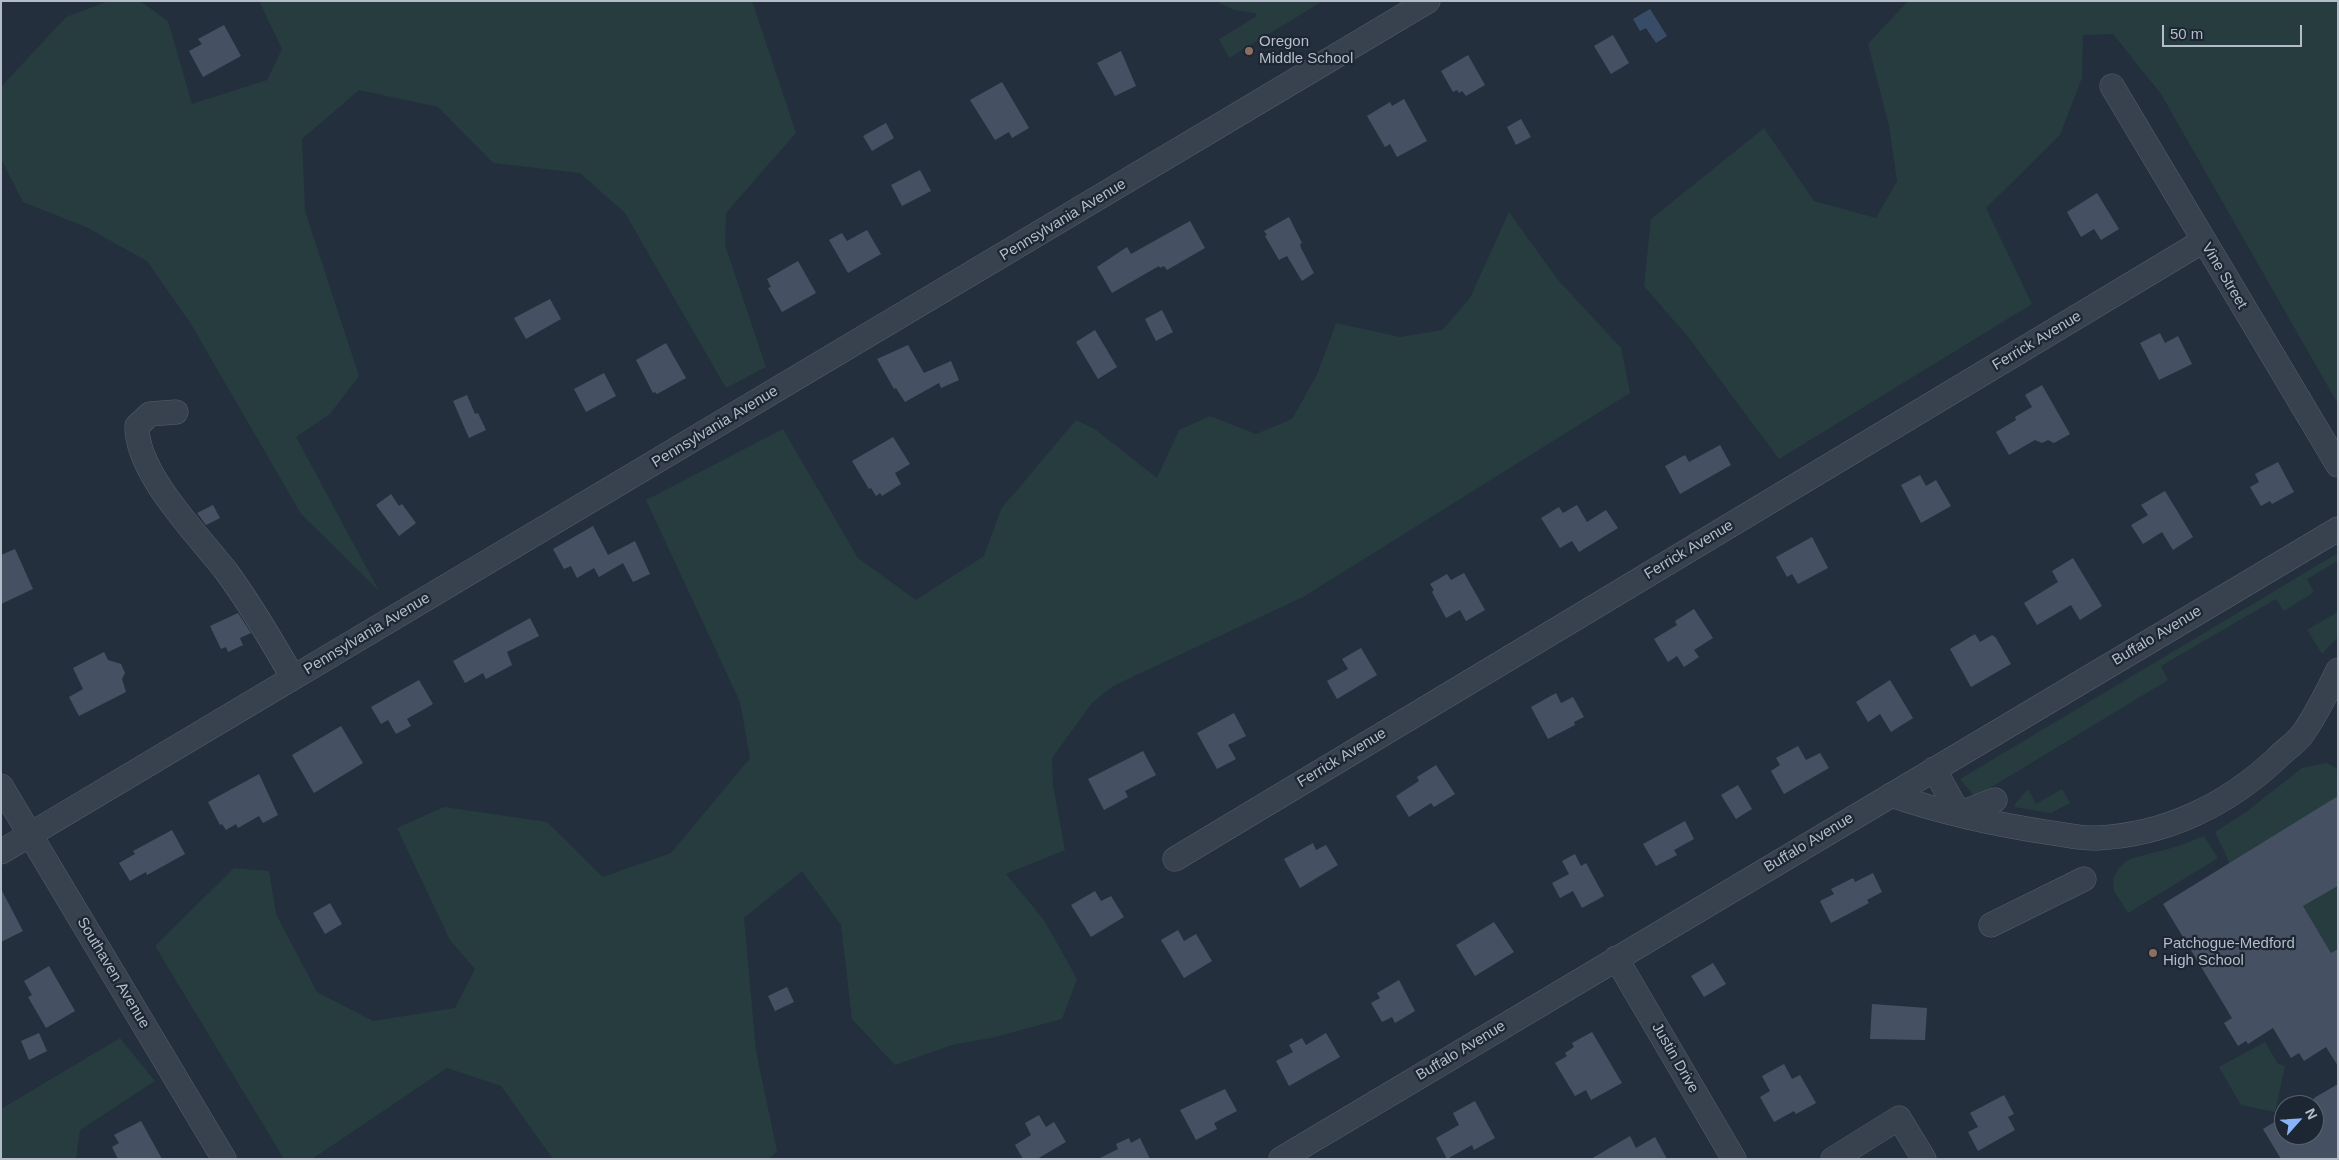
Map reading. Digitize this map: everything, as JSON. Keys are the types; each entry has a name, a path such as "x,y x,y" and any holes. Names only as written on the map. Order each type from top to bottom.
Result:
{"street":[{"name":"Pennsylvania Avenue","path":"1,852 1428,1"},
{"name":"Vine Street","path":"2112,86 2338,465"},
{"name":"Ferrick Avenue","path":"1175,859 2203,241"},
{"path":"176,412 150,414 138,426 137,437 143,455 170,502 226,571 263,625 293,678"},
{"name":"Buffalo Avenue","path":"1281,1159 2338,529"},
{"path":"1891,794 2004,826 2095,838 2128,836 2177,823 2226,800 2263,772 2301,736 2325,697 2338,670"},
{"path":"1934,769 1959,814"},
{"name":"Southaven Avenue","path":"1,786 224,1159"},
{"path":"1959,814 1995,800"},
{"path":"1991,925 2084,879"},
{"name":"Justin Drive","path":"1616,958 1734,1159"},
{"path":"1833,1159 1899,1118 1924,1159"}],"green space":[{"path":"109,1 140,1 168,21 192,104 267,80 282,49 259,1 752,1 796,133 726,213 725,245 766,367 726,388 625,213 580,173 493,163 438,107 359,90 302,139 305,211 359,376 330,414 296,437 379,591 301,514 191,324 147,261 86,227 23,202 1,159 1,87 66,17"},
{"path":"1215,1 1323,1 1229,58 1219,39 1257,16 1255,13 1234,10"},
{"path":"1908,1 2338,1 2338,404 2161,94 2113,34 2083,35 2082,78 2060,135 1986,208 2032,304 1779,459 1689,338 1644,286 1651,219 1764,128 1814,201 1876,218 1897,181 1889,126 1868,44"},
{"path":"1509,212 1558,280 1621,348 1630,393 1303,597 1113,686 1092,703 1052,758 1053,785 1065,850 1006,874 1044,920 1077,979 1062,1019 991,1038 955,1044 895,1065 852,1019 841,925 802,871 744,918 756,1051 777,1151 769,1159 553,1159 501,1086 447,1068 312,1159 284,1159 155,946 234,868 269,871 276,914 317,992 373,1021 455,1008 475,969 450,940 397,828 444,807 547,822 603,877 671,853 750,758 740,702 646,500 783,429 858,558 916,600 984,556 1001,509 1076,420 1096,430 1157,478 1179,430 1210,416 1256,434 1292,419 1317,375 1336,323 1400,337 1442,330 1470,298"},
{"path":"2338,553 2338,561 2307,579 2314,592 2284,611 2276,599 2161,666 2168,680 1975,797 1960,779"},
{"path":"2338,612 2338,637 2322,654 2307,630"},
{"path":"2326,763 2338,769 2338,801 2230,864 2215,832 2246,812 2302,768"},
{"path":"2028,789 2036,804 2062,789 2070,803 2051,813 2015,807 2015,804"},
{"path":"2204,836 2218,858 2128,913 2114,891 2113,879 2118,869 2125,862 2133,858 2179,846"},
{"path":"2338,886 2338,949 2331,953 2303,906"},
{"path":"120,1038 155,1081 80,1130 76,1159 1,1159 1,1109"},
{"path":"2265,1042 2278,1064 2285,1066 2279,1095 2274,1095 2274,1112 2241,1105 2219,1067"}],"water":[{"path":"1650,9 1667,36 1656,43 1646,28 1640,31 1633,19"}],"building":[{"path":"224,25 241,56 203,77 189,51 202,44 198,39"},
{"path":"1613,35 1629,63 1611,74 1594,46"},
{"path":"1121,51 1136,86 1115,96 1097,63"},
{"path":"1468,55 1485,85 1466,96 1462,91 1459,93 1457,90 1453,92 1441,71"},
{"path":"1002,82 1029,128 1012,138 1009,132 995,140 970,100"},
{"path":"1404,99 1427,141 1397,157 1390,144 1385,147 1367,116 1390,102 1392,106"},
{"path":"1521,119 1531,137 1516,145 1507,127"},
{"path":"886,123 894,138 872,151 863,136"},
{"path":"920,170 931,191 902,206 891,185"},
{"path":"2097,193 2119,229 2101,240 2094,229 2081,237 2067,212"},
{"path":"1289,217 1302,243 1300,244 1301,248 1314,273 1302,281 1287,256 1279,260 1265,236 1267,235 1264,231"},
{"path":"1190,221 1205,248 1167,270 1164,266 1160,268 1159,266 1112,293 1097,267 1127,247 1131,254"},
{"path":"867,230 881,254 848,273 829,240 842,233 847,241"},
{"path":"798,261 816,293 782,312 768,288 771,287 767,279"},
{"path":"550,299 561,319 526,339 514,318"},
{"path":"1162,310 1173,332 1156,341 1145,319"},
{"path":"1095,330 1117,367 1098,379 1076,342"},
{"path":"2160,333 2165,343 2178,336 2192,364 2159,380 2140,343"},
{"path":"666,343 686,378 657,394 653,393 636,360"},
{"path":"908,345 924,373 951,361 959,380 941,388 939,383 905,402 896,388 894,389 877,359"},
{"path":"604,373 616,396 586,412 574,389"},
{"path":"2042,385 2070,434 2054,443 2048,440 2042,443 2035,440 2009,455 1996,432 2016,420 2015,417 2032,407 2025,395"},
{"path":"467,395 475,414 478,413 486,430 469,438 453,401"},
{"path":"893,437 910,464 895,473 901,484 882,496 880,493 876,496 871,488 869,489 852,461"},
{"path":"1720,445 1731,465 1680,494 1665,466 1685,455 1689,462"},
{"path":"2278,462 2294,492 2272,504 2270,501 2261,506 2250,487 2259,482 2255,474"},
{"path":"1920,475 1926,486 1936,480 1951,506 1921,523 1901,485"},
{"path":"2165,491 2193,537 2173,550 2162,532 2143,544 2131,525 2148,515 2141,505"},
{"path":"391,494 399,506 402,504 416,523 399,536 376,505"},
{"path":"213,505 220,518 206,525 197,513"},
{"path":"1577,505 1587,522 1606,510 1618,528 1579,552 1572,541 1560,548 1541,518 1559,507 1563,513"},
{"path":"593,526 608,555 635,541 650,574 633,582 623,563 599,577 594,568 577,578 571,566 564,569 553,549"},
{"path":"1812,537 1828,568 1798,584 1792,574 1787,577 1776,557"},
{"path":"15,549 33,589 1,604 1,555"},
{"path":"2073,558 2102,606 2080,620 2071,605 2037,625 2024,603 2058,582 2052,571"},
{"path":"1464,573 1485,610 1466,621 1460,610 1446,618 1432,592 1434,590 1430,584 1447,574 1451,580"},
{"path":"1694,609 1713,638 1694,650 1699,657 1684,667 1677,656 1668,662 1654,639 1677,625 1675,621"},
{"path":"238,613 251,633 240,638 243,645 228,652 226,647 221,649 210,626"},
{"path":"530,618 539,636 507,652 512,665 486,679 483,673 465,683 453,661"},
{"path":"1975,634 1980,642 1992,635 1996,638 2011,664 1971,687 1950,649"},
{"path":"1361,648 1377,675 1337,699 1327,681 1348,669 1342,659"},
{"path":"104,652 108,660 121,664 125,673 122,679 126,692 79,716 69,697 83,689 73,668"},
{"path":"419,680 433,704 407,719 411,726 396,734 388,720 381,724 371,707"},
{"path":"1890,680 1913,718 1891,732 1880,714 1868,722 1856,702"},
{"path":"1556,693 1561,703 1573,697 1584,717 1574,722 1575,725 1548,739 1531,707"},
{"path":"1234,713 1246,736 1228,745 1236,759 1217,769 1197,733"},
{"path":"341,726 363,763 314,793 292,755"},
{"path":"1798,746 1806,760 1820,753 1829,768 1784,794 1771,771 1780,765 1776,758"},
{"path":"1143,751 1156,775 1125,791 1128,797 1104,810 1088,779"},
{"path":"1436,765 1455,794 1434,807 1431,803 1409,817 1396,796 1419,781 1417,777"},
{"path":"259,774 278,815 263,823 259,816 238,828 236,824 226,830 222,824 220,825 208,802"},
{"path":"1738,785 1752,809 1736,819 1721,795"},
{"path":"2338,796 2338,886 2303,906 2331,953 2338,949 2338,1066 2326,1047 2304,1061 2299,1053 2291,1058 2273,1028 2248,1044 2246,1041 2238,1046 2224,1023 2232,1018 2163,904"},
{"path":"1685,821 1694,839 1674,850 1677,855 1656,866 1643,844"},
{"path":"172,830 185,854 147,875 146,872 130,881 119,863 135,854 133,851"},
{"path":"1313,843 1316,850 1326,845 1338,865 1300,888 1284,859"},
{"path":"1575,854 1581,866 1586,863 1604,896 1582,908 1573,891 1560,898 1552,883 1569,874 1562,861"},
{"path":"1873,873 1882,892 1867,900 1869,903 1831,923 1820,901 1834,894 1831,889 1853,878 1855,882"},
{"path":"1,889 23,931 1,942"},
{"path":"1095,891 1101,901 1111,896 1124,917 1091,937 1071,905"},
{"path":"330,903 342,924 325,934 313,913"},
{"path":"1494,922 1514,952 1475,976 1456,945"},
{"path":"1178,930 1184,941 1196,934 1212,961 1184,978 1161,940"},
{"path":"1713,963 1726,984 1704,997 1691,976"},
{"path":"49,966 75,1011 46,1028 28,997 32,995 24,981"},
{"path":"1399,980 1415,1011 1395,1023 1392,1017 1382,1022 1371,1003 1380,998 1377,993"},
{"path":"787,987 794,1002 775,1011 768,996"},
{"path":"1872,1004 1927,1008 1925,1040 1870,1039"},
{"path":"1592,1032 1622,1083 1591,1100 1586,1090 1575,1096 1555,1063 1567,1056 1565,1053 1574,1047 1572,1043"},
{"path":"39,1033 47,1051 29,1060 21,1041"},
{"path":"1326,1033 1340,1057 1289,1086 1276,1061 1293,1052 1289,1045 1302,1038 1306,1045"},
{"path":"1784,1064 1792,1079 1800,1075 1816,1103 1796,1114 1794,1111 1774,1122 1760,1097 1770,1091 1762,1076"},
{"path":"2338,1084 2338,1159 2281,1159 2263,1129 2274,1122 2274,1145 2324,1145 2324,1095 2319,1095"},
{"path":"1225,1089 1237,1111 1214,1123 1217,1129 1196,1140 1180,1110"},
{"path":"2004,1095 2014,1114 2008,1117 2015,1130 1978,1151 1968,1132 1978,1127 1970,1113"},
{"path":"1475,1101 1495,1138 1474,1150 1472,1145 1447,1159 1436,1138 1459,1125 1453,1113"},
{"path":"1039,1115 1046,1127 1054,1122 1066,1142 1037,1159 1023,1159 1015,1145 1031,1135 1025,1123"},
{"path":"141,1121 162,1159 118,1159 112,1147 119,1143 114,1135"},
{"path":"1630,1136 1636,1148 1655,1137 1667,1159 1591,1159"},
{"path":"1129,1138 1131,1143 1140,1138 1150,1159 1098,1159 1118,1149 1116,1144"}],"place":[{"name":"Oregon Middle School","path":"1249,51"},
{"name":"Patchogue-Medford High School","path":"2153,953"}]}
